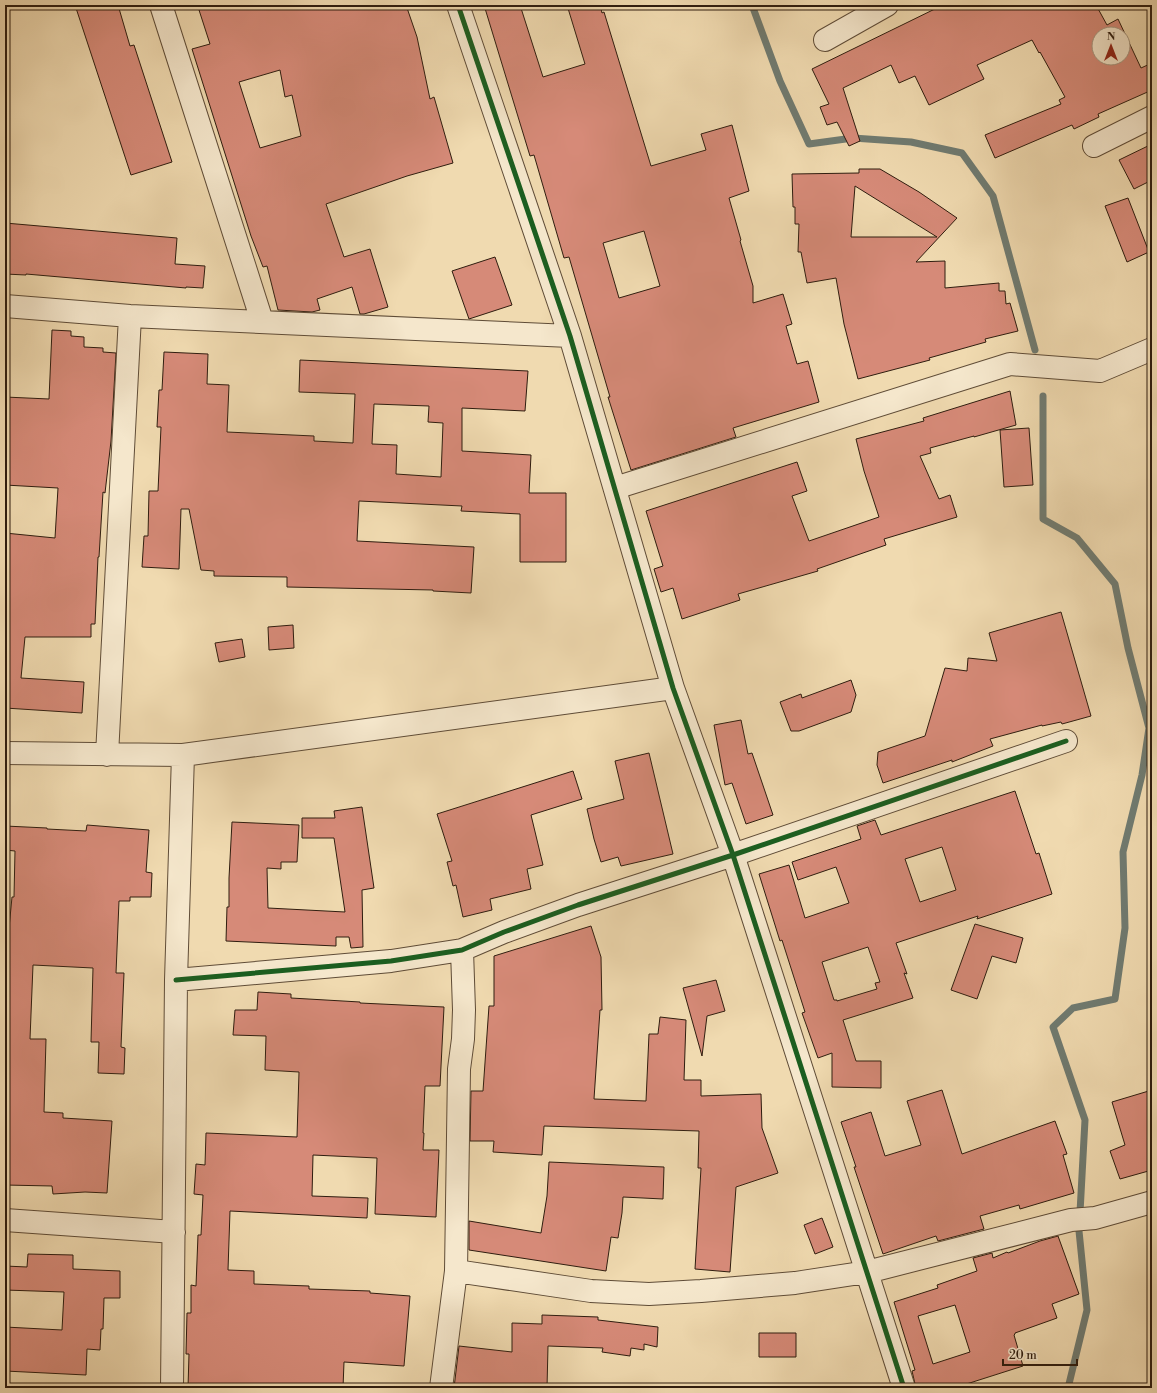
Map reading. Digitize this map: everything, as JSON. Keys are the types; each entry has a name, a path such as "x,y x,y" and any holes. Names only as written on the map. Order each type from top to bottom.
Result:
{"street":[{"path":"161,5 262,321"},
{"path":"458,5 570,336 673,688 733,855 904,1388"},
{"path":"825,40 887,5"},
{"path":"1094,146 1152,117"},
{"path":"5,306 130,316 570,336"},
{"path":"107,755 130,316"},
{"path":"615,488 1010,364 1100,371 1152,349"},
{"path":"5,753 184,755 673,688"},
{"path":"176,980 391,961 462,950 504,932 578,905 733,855 1066,741"},
{"path":"172,1388 176,980 184,755"},
{"path":"441,1388 456,1271 459,1069 463,1039 464,1010 462,950"},
{"path":"456,1271 591,1291 649,1294 795,1283 867,1272 1071,1220 1095,1218 1152,1202"},
{"path":"5,1220 174,1232"}],"building":[{"path":"75,5 118,5 130,46 134,45 172,162 131,175"},
{"path":"212,5 406,5 417,37 430,99 434,97 453,163 407,176 326,204 344,257 370,249 388,307 360,314 352,287 317,299 320,310 312,312 278,310 267,266 263,267 251,236 192,49 210,44 199,10","holes":["280,70 285,97 292,95 301,136 260,148 239,82"]},
{"path":"484,5 520,5 543,77 585,64 567,5 600,5 602,13 604,12 651,166 706,150 701,134 732,125 749,191 729,198 753,286 753,303 783,294 792,324 786,326 797,364 808,361 819,402 733,428 736,437 631,470 608,397 610,397 569,257 564,258 534,155 530,156","holes":["644,231 660,286 619,298 603,243"]},
{"path":"943,5 1096,5 1107,25 1118,19 1121,26 1091,26 1091,66 1131,66 1131,47 1141,68 1152,63 1152,90 1098,114 1099,117 1074,129 1072,125 995,158 985,135 1061,104 1059,100 1065,97 1032,40 977,65 984,79 929,105 915,76 899,83 891,65 843,88 860,141 849,146 837,122 827,125 820,107 829,104 812,69"},
{"path":"1152,144 1152,180 1134,189 1119,160"},
{"path":"859,169 880,169 919,192 957,218 916,262 945,261 945,288 999,283 999,291 1005,291 1006,304 1010,303 1018,331 985,339 986,342 929,358 930,360 858,379 844,324 836,278 807,283 801,252 798,252 799,224 795,224 792,174 859,173","holes":["855,186 937,237 851,237"]},
{"path":"1128,198 1149,252 1127,262 1105,206"},
{"path":"5,223 177,238 175,264 205,266 203,288 186,288 26,274 5,274"},
{"path":"495,257 512,305 469,319 452,271"},
{"path":"52,330 71,331 71,336 84,337 84,347 103,348 103,352 116,353 111,441 105,493 103,492 95,624 91,624 91,637 25,637 21,678 84,682 82,713 5,708 5,533 55,538 58,488 5,485 5,397 49,399"},
{"path":"164,352 208,354 207,384 229,385 227,432 314,436 314,441 353,443 355,394 299,392 300,360 528,371 525,411 462,408 462,451 531,455 529,493 566,493 566,562 520,562 520,514 461,511 462,506 359,501 357,541 474,547 471,593 433,590 287,587 287,577 214,576 214,571 201,570 189,509 181,509 179,569 142,567 144,536 148,536 149,491 158,491 161,427 157,427 159,390 162,390","holes":["374,404 429,406 428,422 443,423 441,477 396,474 397,445 372,444"]},
{"path":"1010,391 1016,425 930,448 931,453 920,456 939,499 950,495 957,517 884,539 886,545 817,569 818,571 738,594 740,600 682,619 673,588 661,592 654,569 663,566 646,511 797,462 807,491 792,496 809,541 879,517 864,471 856,439 924,421 923,418"},
{"path":"1029,428 1033,485 1004,487 1000,430"},
{"path":"1061,612 1091,716 1062,724 1061,722 1042,725 990,739 993,746 952,762 952,760 883,783 877,765 878,752 925,736 945,668 967,671 968,658 997,661 989,633"},
{"path":"293,625 294,648 269,650 268,627"},
{"path":"242,639 245,657 219,662 215,643"},
{"path":"851,680 856,695 851,712 799,731 791,731 780,702 801,694 802,698"},
{"path":"741,720 748,754 752,753 773,815 746,824 732,783 725,785 714,725"},
{"path":"649,753 673,854 621,866 618,857 601,862 587,809 624,799 615,761"},
{"path":"573,771 582,799 531,815 543,865 527,869 531,889 490,899 492,910 463,917 456,885 453,886 447,862 452,861 437,814"},
{"path":"1015,791 1036,854 1039,853 1052,894 977,919 978,916 896,943 907,974 904,973 913,998 843,1020 856,1061 881,1061 881,1088 832,1087 832,1053 818,1058 802,1013 805,1012 782,940 780,941 759,874 789,865 805,918 849,903 836,867 798,880 792,862 861,839 857,826 875,820 881,835","holes":["942,847 956,890 920,902 905,859","868,947 880,982 875,983 877,989 837,1001 834,1000 822,962"]},
{"path":"362,807 374,888 362,890 363,947 351,948 349,937 336,937 336,946 226,941 227,907 229,907 232,822 299,825 297,862 281,862 281,869 267,868 268,908 345,912 334,838 302,838 302,818 335,818 334,811"},
{"path":"87,825 149,830 146,872 152,873 151,897 130,897 130,901 119,901 116,973 124,973 121,1047 125,1048 124,1074 98,1073 99,1042 91,1042 93,968 33,965 30,1039 46,1039 44,1112 63,1113 63,1118 112,1121 107,1193 85,1192 53,1194 52,1186 5,1185 8,1089 5,1088 5,970 12,897 14,897 15,851 5,850 5,826 86,831"},
{"path":"975,924 1023,938 1016,963 992,956 977,999 951,990"},
{"path":"591,926 601,957 602,1010 600,1010 594,1099 646,1101 649,1034 658,1034 660,1017 686,1020 684,1080 701,1080 701,1096 761,1094 762,1128 778,1173 736,1187 730,1272 695,1269 701,1168 698,1168 699,1131 544,1126 542,1155 493,1152 494,1141 470,1141 471,1091 483,1091 489,1006 494,1006 494,956"},
{"path":"716,980 725,1011 707,1016 702,1056 683,988"},
{"path":"258,992 291,994 291,998 444,1007 440,1086 425,1086 423,1133 423,1150 439,1150 436,1217 375,1214 377,1158 313,1155 312,1196 368,1198 367,1218 230,1211 228,1270 254,1271 254,1284 309,1286 309,1289 370,1291 370,1293 410,1296 404,1366 344,1362 343,1388 188,1388 189,1354 186,1354 187,1313 191,1313 191,1285 196,1286 198,1235 201,1235 203,1195 194,1194 196,1164 205,1165 206,1133 297,1137 299,1072 265,1070 266,1036 233,1035 235,1010 257,1010"},
{"path":"942,1090 962,1154 1055,1121 1067,1154 1063,1155 1074,1193 1020,1209 1019,1205 980,1216 984,1229 938,1241 936,1236 883,1254 854,1167 856,1167 841,1122 871,1112 885,1156 921,1145 907,1101"},
{"path":"1152,1090 1152,1170 1120,1179 1110,1151 1125,1145 1112,1102"},
{"path":"549,1162 664,1167 663,1199 623,1197 618,1238 611,1237 606,1271 469,1250 469,1221 541,1233 547,1196"},
{"path":"822,1218 833,1247 815,1254 804,1225"},
{"path":"1058,1236 1079,1294 1052,1304 1057,1318 1015,1333 1014,1335 1023,1366 954,1388 916,1388 912,1371 915,1370 894,1302 938,1288 937,1285 977,1271 973,1258 992,1253 993,1258","holes":["955,1305 970,1352 933,1364 918,1316"]},
{"path":"28,1254 73,1255 73,1269 120,1271 120,1298 104,1298 103,1329 101,1329 100,1350 87,1349 86,1375 5,1371 5,1327 62,1330 64,1292 5,1290 5,1266 27,1267"},
{"path":"542,1315 598,1317 598,1320 658,1327 657,1347 644,1344 644,1350 631,1348 630,1356 602,1352 603,1348 548,1346 547,1388 454,1388 459,1346 512,1352 512,1323 542,1324"},
{"path":"759,1333 796,1333 796,1357 759,1357"}],"waterway":[{"path":"752,5 780,81 809,144 853,138 911,142 962,153 993,196 1035,350"},
{"path":"1043,396 1043,519 1077,538 1115,584 1128,648 1149,728 1142,775 1123,852 1125,928 1115,999 1073,1008 1053,1027 1085,1120 1079,1231 1087,1310 1068,1388"}],"cycle path":[{"path":"458,5 570,336 673,688 733,855 904,1388"},
{"path":"176,980 391,961 462,950 504,932 578,905 733,855 1066,741"}]}
